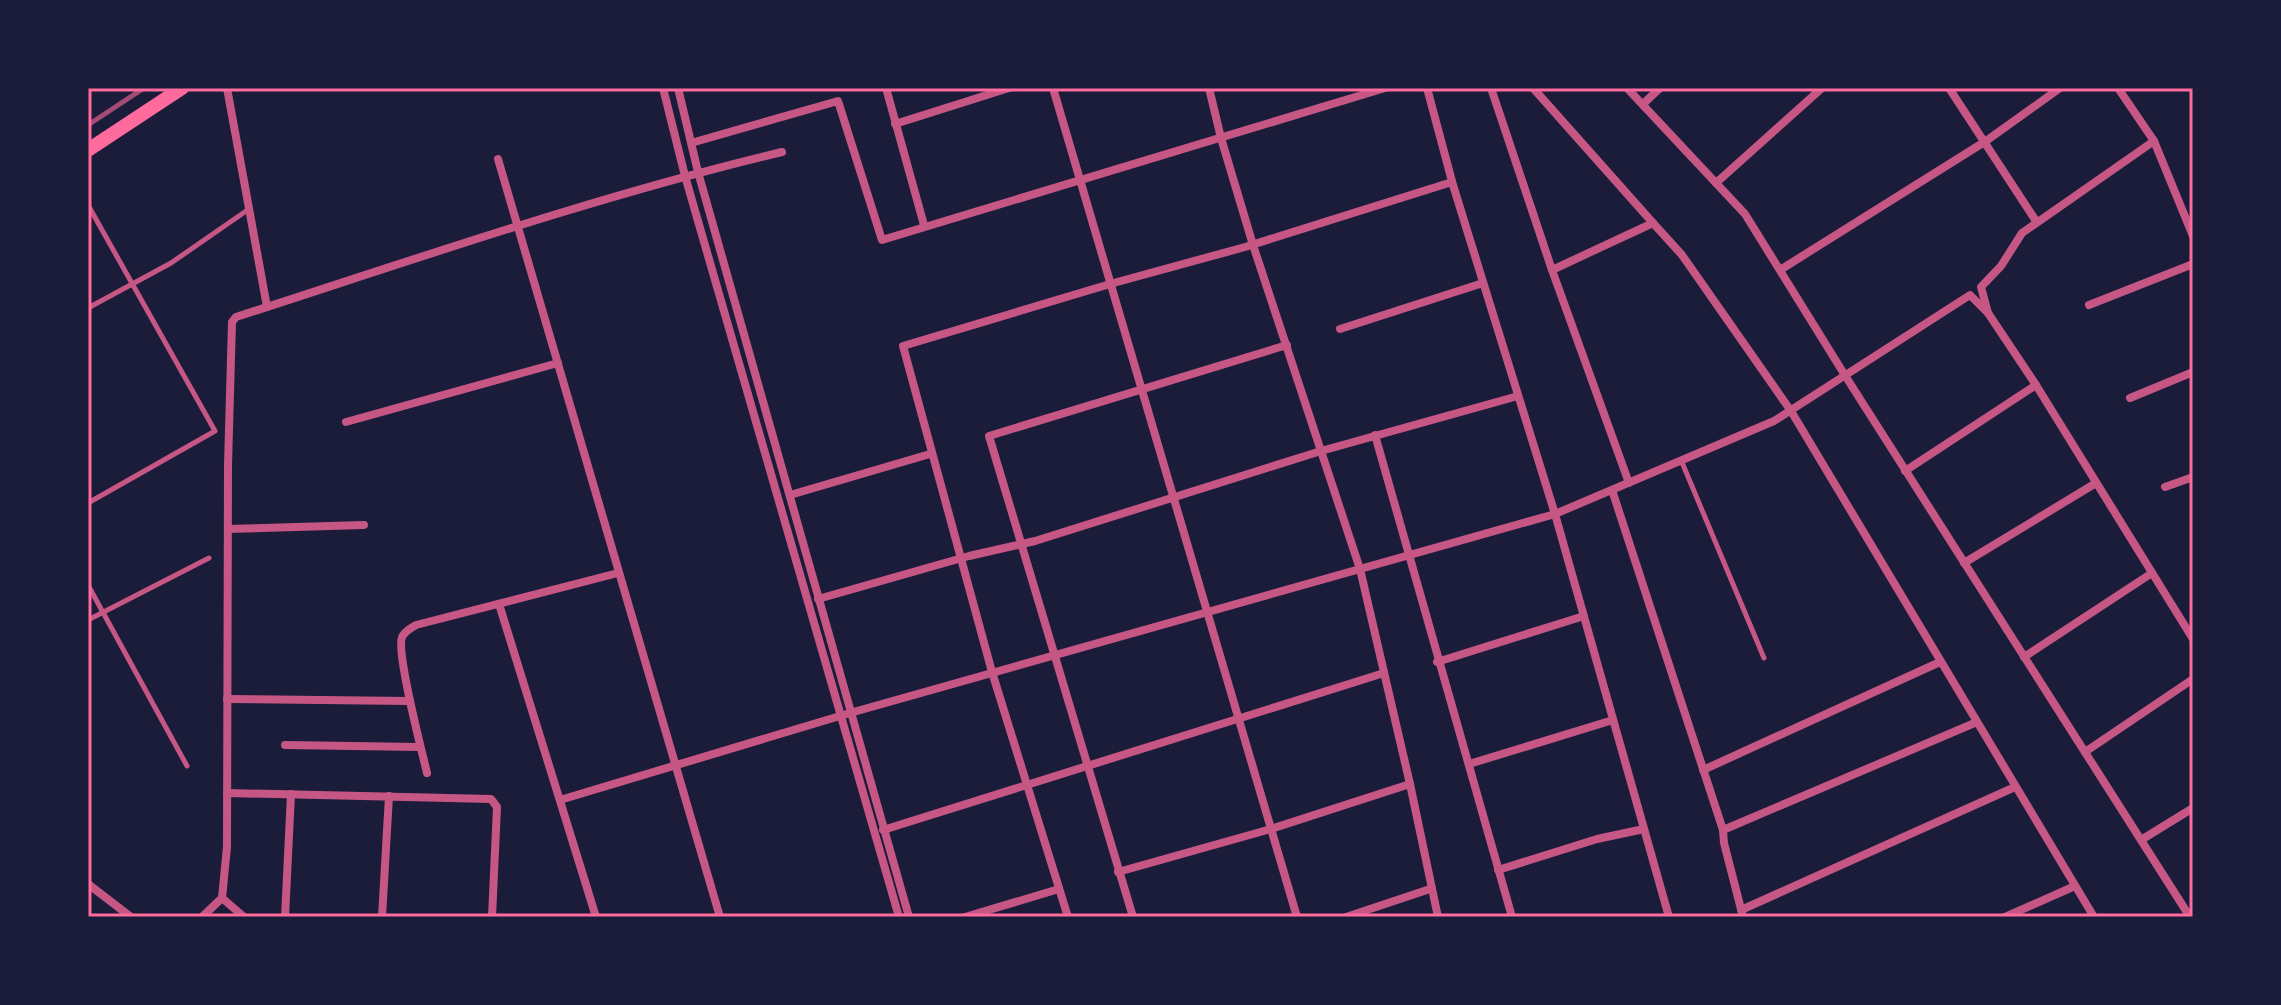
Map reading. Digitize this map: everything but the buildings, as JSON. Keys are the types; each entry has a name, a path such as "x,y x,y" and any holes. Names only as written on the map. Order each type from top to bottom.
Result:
{"main road":[{"path":"88,150 182,88"}],"street":[{"path":"227,88 267,307"},
{"path":"663,88 685,176 899,917"},
{"path":"678,88 698,172 909,917"},
{"path":"886,88 924,225"},
{"path":"895,124 1009,88"},
{"path":"1053,88 1297,917"},
{"path":"1209,88 1253,245 1360,569 1438,917"},
{"path":"691,143 838,101 882,240 1385,88"},
{"path":"1427,88 1452,182 1555,514 1669,917"},
{"path":"1491,88 1552,270 1629,483"},
{"path":"1533,88 1682,255 1791,411 2094,917"},
{"path":"1627,88 1745,214 2190,917"},
{"path":"1643,104 1660,88"},
{"path":"1716,183 1822,88"},
{"path":"1949,88 2036,221"},
{"path":"1780,270 1986,141 2060,88"},
{"path":"2118,88 2154,141 2193,236"},
{"path":"1988,313 1981,287 1995,274 2022,233 2154,141"},
{"path":"202,917 222,898 227,847 232,322 236,317 519,227 698,172 782,152"},
{"path":"498,159 720,917"},
{"path":"1068,917 959,559 903,346 1253,245 1452,182"},
{"path":"1552,270 1653,223"},
{"path":"2089,305 2193,264"},
{"path":"1340,329 1483,283"},
{"path":"560,800 992,672 1555,514 1774,421 1970,295 1988,313 2036,385 2193,639"},
{"path":"1133,917 989,436 1287,345"},
{"path":"346,422 558,363"},
{"path":"2130,398 2193,372"},
{"path":"1905,471 2036,385"},
{"path":"818,599 1023,544 1321,451 1518,396"},
{"path":"1375,435 1437,662 1512,917"},
{"path":"790,495 930,454"},
{"path":"2165,487 2193,477"},
{"path":"1964,563 2096,483"},
{"path":"1612,490 1723,830 1742,914 2015,787"},
{"path":"228,529 364,525"},
{"path":"427,773 410,701 401,643 405,632 416,625 618,573"},
{"path":"2024,657 2152,573"},
{"path":"499,604 596,917"},
{"path":"1437,662 1584,616"},
{"path":"1703,770 1940,662"},
{"path":"883,830 1384,673"},
{"path":"2085,752 2193,679"},
{"path":"227,699 410,701"},
{"path":"1469,764 1613,720"},
{"path":"1723,830 1977,722"},
{"path":"285,745 420,747"},
{"path":"1118,872 1271,829 1410,784"},
{"path":"227,793 488,798 497,807 492,917"},
{"path":"285,917 291,794"},
{"path":"382,917 389,796"},
{"path":"2141,840 2193,808"},
{"path":"1498,870 1597,839 1644,829"},
{"path":"88,884 131,917"},
{"path":"2005,917 2075,886"},
{"path":"965,917 1059,889"},
{"path":"1346,917 1430,889"},
{"path":"222,898 244,917"}],"lane":[{"path":"88,205 215,431 88,503"},
{"path":"88,308 171,263 249,209"},
{"path":"1681,460 1764,658"},
{"path":"88,620 209,558"},
{"path":"88,585 187,766"}],"railway":[{"path":"88,125 144,88"}]}
